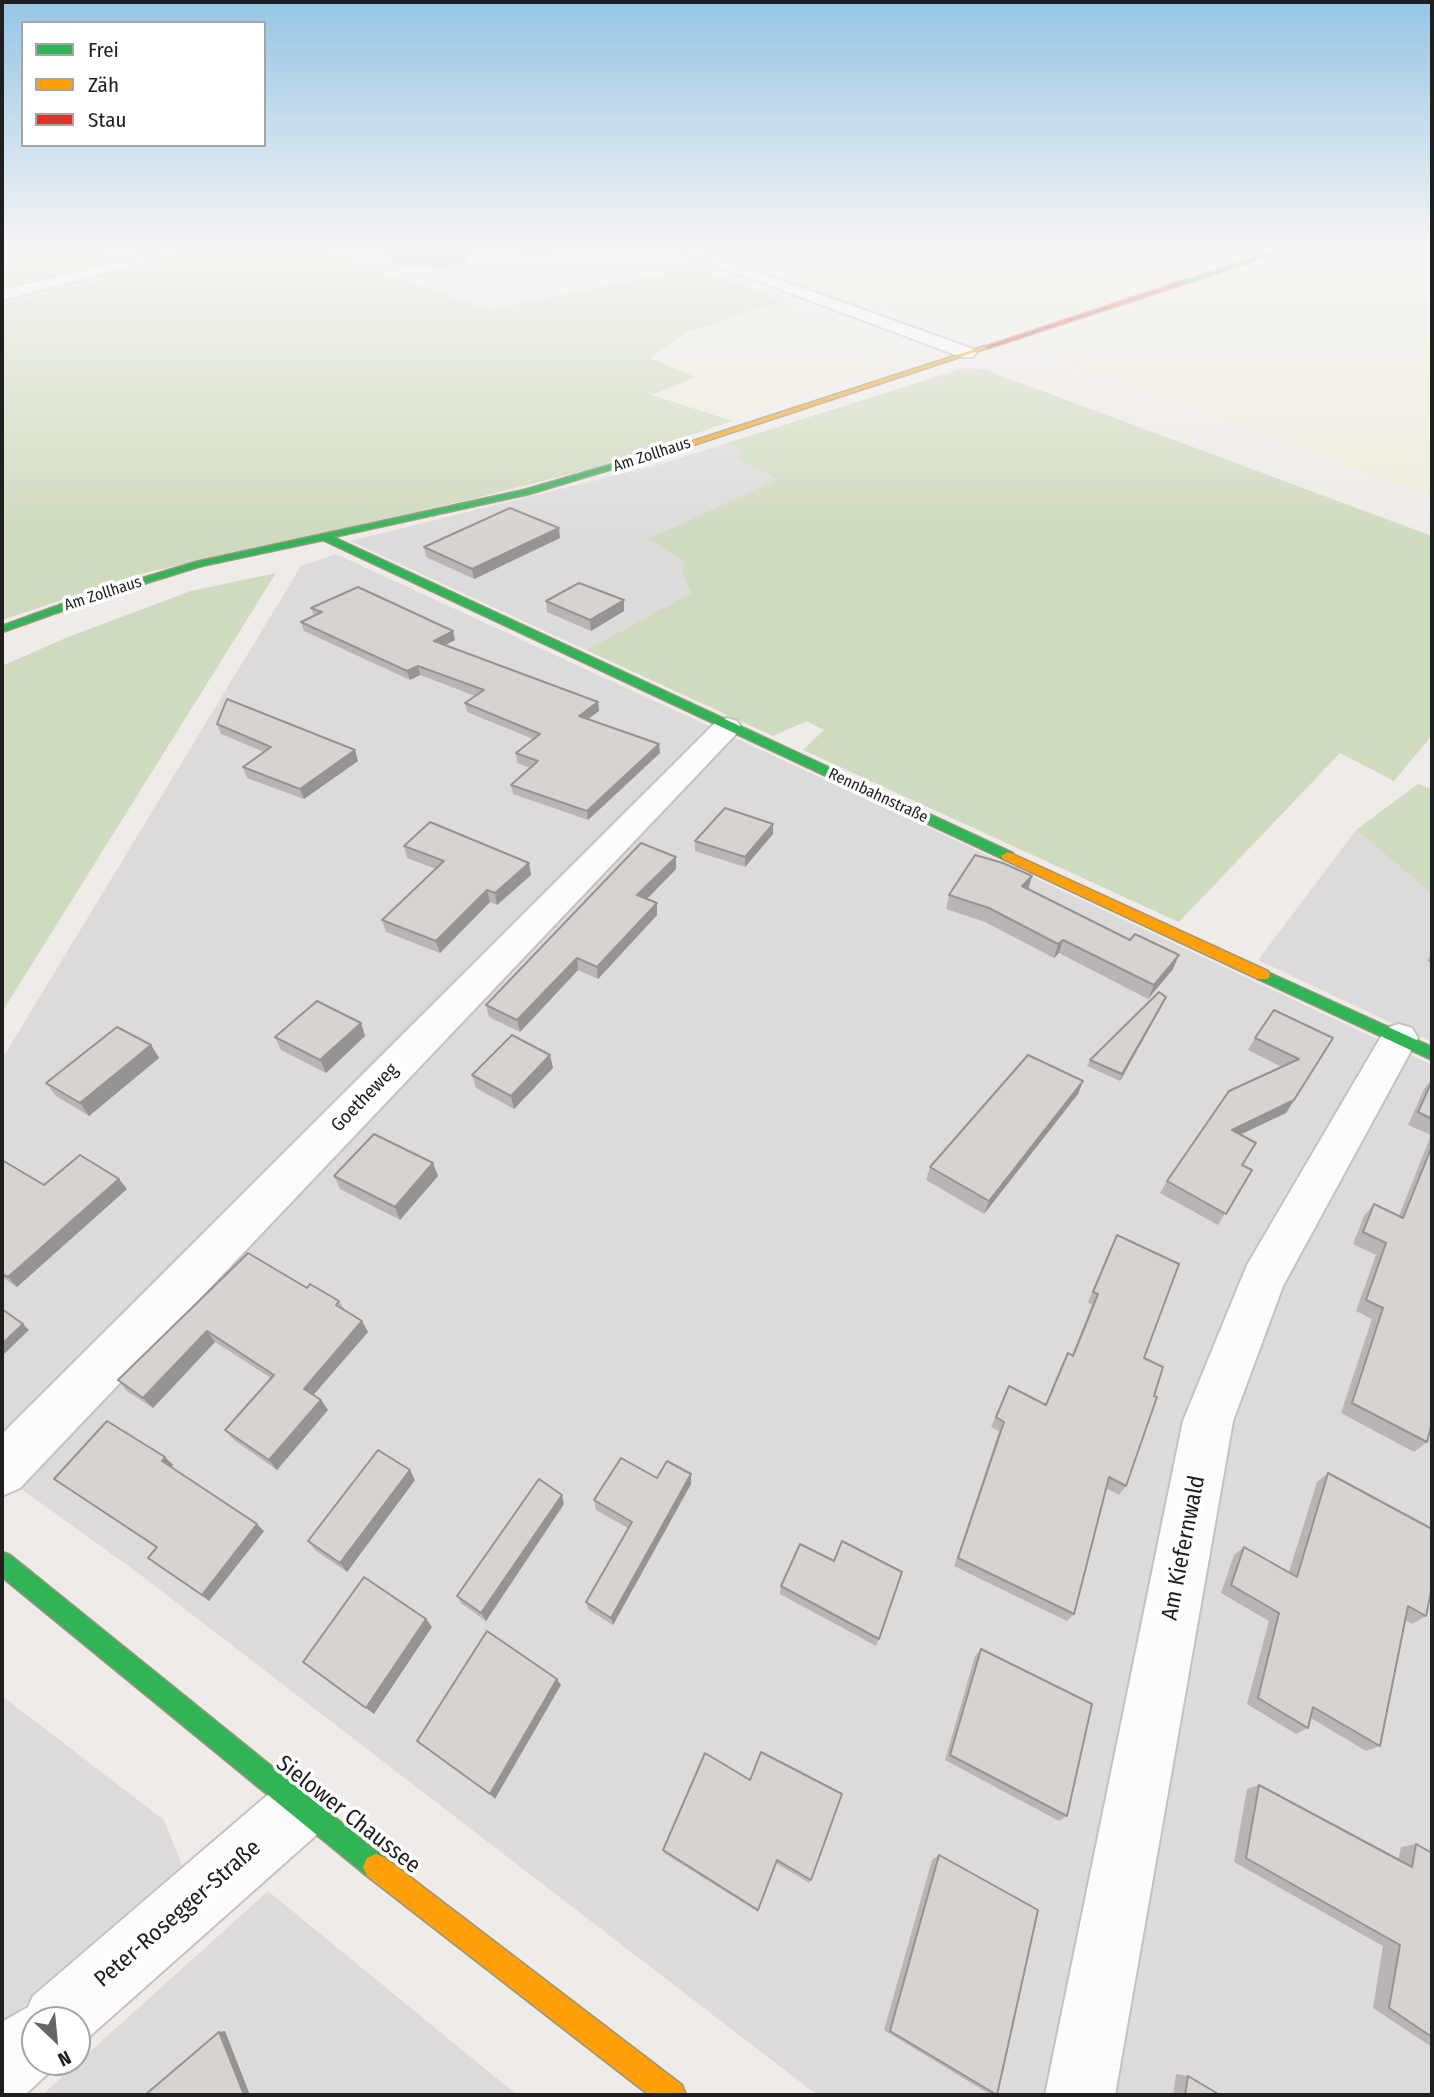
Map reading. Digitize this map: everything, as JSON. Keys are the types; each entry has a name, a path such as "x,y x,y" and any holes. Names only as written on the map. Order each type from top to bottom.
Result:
{"street":[{"path":"944,345 967,353"},
{"name":"Am Zollhaus","path":"2,629 97,595 198,564 526,492 610,468 992,345"},
{"name":"Rennbahnstraße","path":"325,537 1415,1046"},
{"name":"Goetheweg","path":"2,1470 727,727"},
{"name":"Am Kiefernwald","path":"1080,2095 1208,1421 1263,1279 1415,1046"},
{"name":"Sielower Chaussee","path":"2,1563 300,1808 672,2095"},
{"name":"Peter-Rosegger-Straße","path":"73,2006 300,1808"},
{"path":"2,2068 21,2051"}],"shaded area":[{"path":"668,345 902,345 933,356 732,421 651,395 649,358"},
{"path":"1010,345 1432,345 1432,497"},
{"path":"727,443 747,453 738,458 779,479 649,539 685,561 682,573 691,593 586,650 350,541 661,464"},
{"path":"336,554 904,816 1432,1065 1432,2095 817,2095 138,1573 2,1475 2,1059 301,566"},
{"path":"1356,830 1432,894 1432,1042 1258,960"},
{"path":"2,1696 164,1820 183,1868 2,2025"},
{"path":"268,1891 517,2095 42,2095 63,2076 91,2076 91,2051"}],"green space":[{"path":"2,345 668,345 650,358 695,377 652,395 732,421 602,466 472,499 136,575 2,620"},
{"path":"964,368 983,369 1432,536 1432,735 1394,781 1340,753 1179,922 803,750 824,730 807,721 773,736 586,650 691,593 682,573 685,561 648,539 778,479 737,458 746,453 727,443"},
{"path":"276,573 2,1012 2,666 68,637 191,591"},
{"path":"1418,784 1432,789 1432,894 1356,830"}],"building":[{"path":"510,508 559,528 472,569 424,547"},
{"path":"579,583 624,600 590,620 546,601"},
{"path":"358,587 453,631 434,641 598,702 579,716 659,744 587,811 511,785 538,761 516,753 540,734 465,703 484,690 418,666 407,671 301,622 322,612 311,608"},
{"path":"227,699 355,750 300,789 243,767 271,747 217,724"},
{"path":"725,808 773,824 745,857 695,841"},
{"path":"430,822 529,863 495,893 487,890 436,941 382,920 444,861 404,846"},
{"path":"641,843 676,857 637,895 657,903 597,967 577,958 517,1020 486,1005"},
{"path":"975,855 1003,863 1032,876 1022,886 1130,940 1135,934 1179,955 1154,985 1063,940 1058,944 989,908 949,895"},
{"path":"1159,992 1166,997 1122,1074 1090,1060"},
{"path":"317,1001 361,1023 320,1060 275,1037"},
{"path":"1274,1010 1333,1038 1294,1100 1232,1130 1256,1143 1242,1165 1252,1170 1226,1214 1167,1181 1229,1091 1299,1059 1255,1038"},
{"path":"117,1027 151,1045 80,1103 46,1083"},
{"path":"512,1035 550,1055 511,1096 472,1075"},
{"path":"1028,1055 1083,1081 989,1201 930,1167"},
{"path":"1432,1081 1432,1119 1418,1112"},
{"path":"374,1134 433,1163 395,1207 334,1176"},
{"path":"1432,1146 1432,1422 1427,1442 1352,1403 1383,1308 1366,1300 1386,1243 1363,1232 1374,1204 1403,1218"},
{"path":"80,1155 119,1179 8,1277 2,1274 2,1160 44,1185"},
{"path":"1117,1235 1179,1264 1144,1358 1163,1367 1154,1396 1157,1397 1126,1486 1109,1477 1074,1614 958,1558 1004,1422 996,1417 1009,1386 1046,1405 1068,1353 1073,1356 1098,1294 1093,1292"},
{"path":"248,1253 307,1288 310,1284 339,1301 336,1305 362,1321 304,1389 321,1400 269,1460 225,1430 274,1375 207,1331 143,1398 118,1380"},
{"path":"2,1309 23,1324 2,1344"},
{"path":"107,1421 165,1457 162,1461 257,1524 202,1595 148,1558 157,1547 54,1479"},
{"path":"378,1450 410,1470 340,1563 308,1541"},
{"path":"621,1458 657,1478 667,1461 691,1474 611,1618 586,1602 632,1522 594,1500"},
{"path":"1328,1473 1432,1529 1432,1587 1426,1616 1408,1606 1380,1746 1313,1707 1308,1728 1258,1698 1279,1613 1231,1585 1244,1547 1297,1577"},
{"path":"539,1479 562,1495 481,1613 457,1596"},
{"path":"842,1541 902,1572 879,1639 781,1586 800,1544 834,1561"},
{"path":"364,1577 426,1619 366,1708 303,1662"},
{"path":"487,1631 557,1679 490,1794 417,1741"},
{"path":"981,1649 1092,1704 1067,1816 950,1755"},
{"path":"761,1752 842,1794 811,1880 777,1860 758,1910 663,1850 705,1753 750,1780"},
{"path":"1259,1785 1412,1867 1416,1844 1432,1853 1432,2037 1389,2008 1400,1945 1246,1858"},
{"path":"939,1855 1038,1910 997,2095 890,2031"},
{"path":"219,2032 244,2095 145,2095"},
{"path":"1188,2076 1220,2095 1185,2095"}],"traffic: fast":[{"path":"2,629 97,595 199,564 526,492 651,456"},
{"path":"325,537 1008,856"},
{"path":"1263,975 1432,1054"},
{"path":"2,1563 376,1867"}],"traffic: slow":[{"path":"651,456 987,347"},
{"path":"1008,856 1263,975"},
{"path":"376,1867 672,2095"}],"traffic: jam":[{"path":"987,347 994,345"}]}
